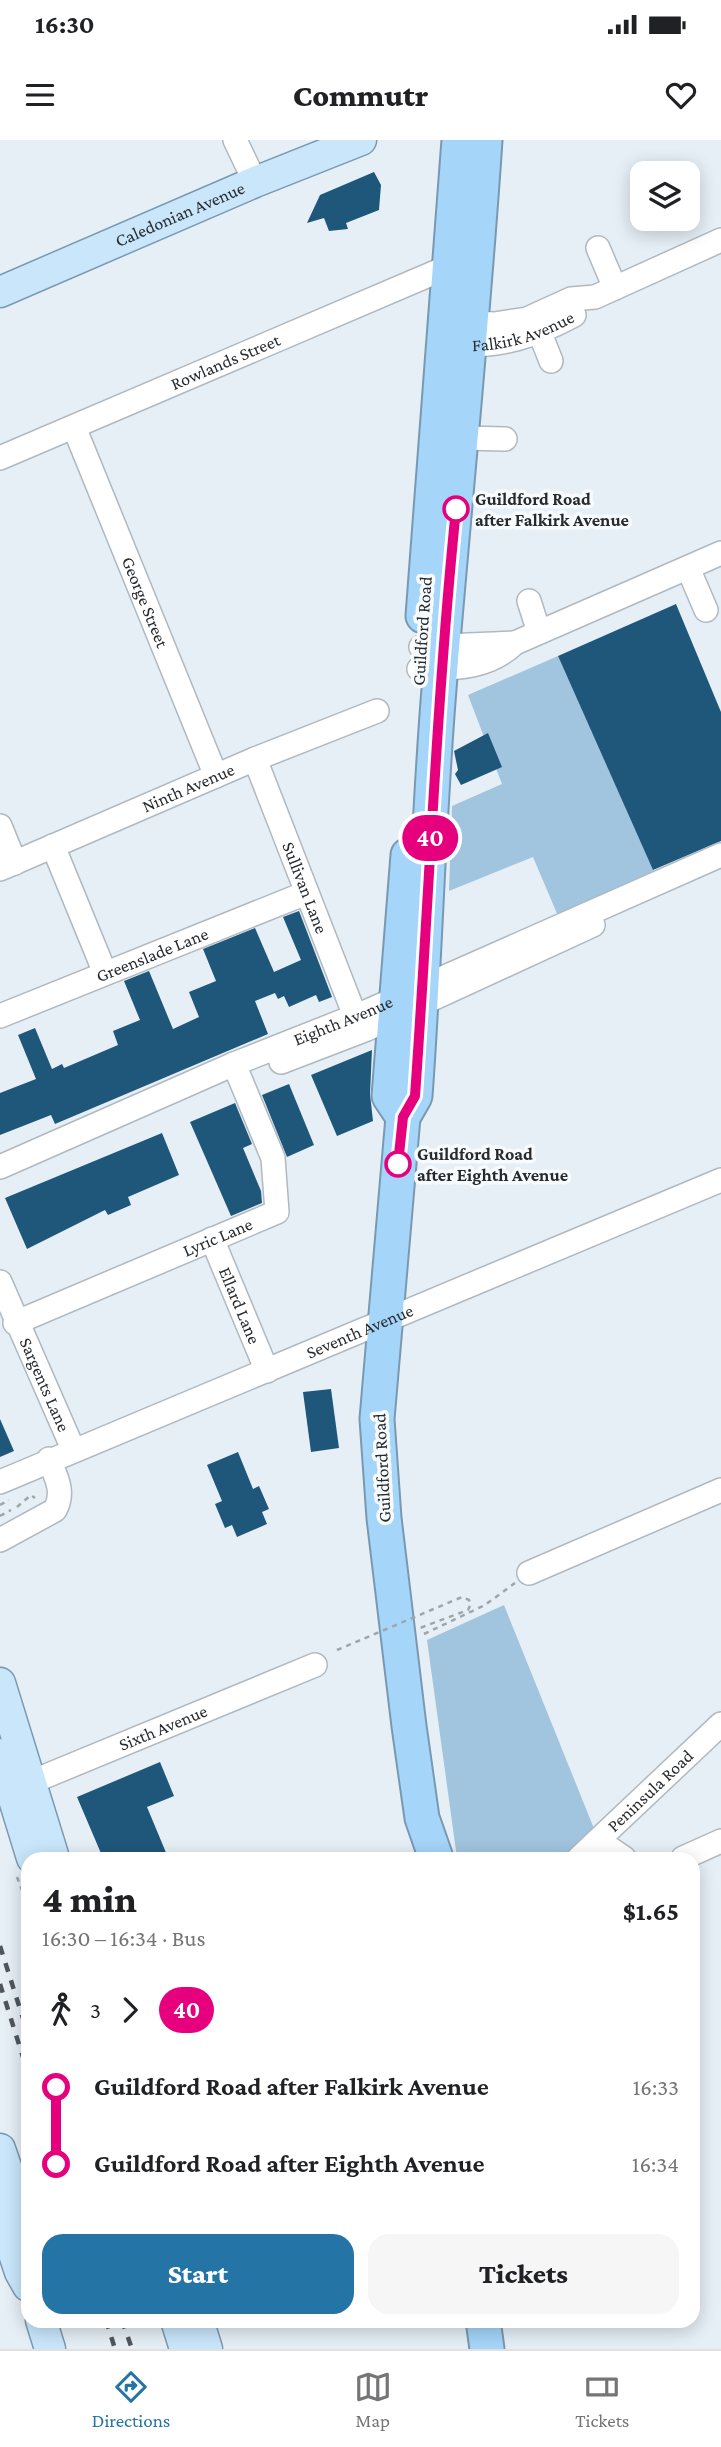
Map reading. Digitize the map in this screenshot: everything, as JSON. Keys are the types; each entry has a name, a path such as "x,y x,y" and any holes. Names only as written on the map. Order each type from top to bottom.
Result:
{"highway":[{"name":"Guildford Road","path":"431,658 463,438 458,334 450,265 459,140"},
{"name":"Guildford Road","path":"434,1852 422,1818 384,1518 377,1419 383,1323 403,1117 389,1096 410,1001 431,658 458,334 485,140"},
{"name":"Guildford Road","path":"415,1852 422,1818"},
{"path":"484,2328 486,2349"}],"main road":[{"name":"Caledonian Avenue","path":"0,292 254,182 361,140"},
{"path":"0,1683 31,1852"},
{"path":"0,1754 21,1786 51,1852"},
{"path":"0,2150 21,2211"},
{"path":"0,2211 21,2274"},
{"path":"43,2328 50,2349"},
{"path":"178,2328 185,2349"},
{"path":"200,2328 207,2349"}],"street":[{"path":"235,140 254,182"},
{"name":"Falkirk Avenue","path":"458,334 494,324 541,323 571,299 605,292 721,240"},
{"path":"598,248 605,292"},
{"name":"Rowlands Street","path":"0,458 450,265"},
{"path":"541,323 556,359"},
{"name":"George Street","path":"74,427 216,776"},
{"path":"463,438 505,439"},
{"path":"431,658 515,643 721,553"},
{"path":"688,568 706,610"},
{"path":"528,601 539,632"},
{"name":"Ninth Avenue","path":"8,866 216,776 377,711"},
{"name":"Sullivan Lane","path":"255,760 355,1016"},
{"path":"0,826 8,866"},
{"path":"53,846 105,972"},
{"name":"Eighth Avenue","path":"0,1181 156,1111 355,1016 410,1001 721,855"},
{"name":"Eighth Avenue","path":"0,1167 410,1001 721,870"},
{"name":"Greenslade Lane","path":"0,1016 306,893"},
{"name":"Lyric Lane","path":"15,1323 277,1212 274,1158 237,1071"},
{"name":"Seventh Avenue","path":"0,1482 49,1459 383,1323 721,1180"},
{"name":"Ellard Lane","path":"212,1239 267,1371"},
{"name":"Sargents Lane","path":"0,1282 15,1323 73,1449"},
{"path":"0,1540 38,1522 55,1510 60,1502 60,1486 49,1459"},
{"path":"529,1573 721,1490"},
{"name":"Sixth Avenue","path":"21,1786 316,1665"},
{"name":"Peninsula Road","path":"586,1852 721,1724"},
{"path":"598,1841 615,1852"},
{"path":"696,1852 721,1841"}],"path":[{"path":"421,1635 485,1605 529,1573"},
{"path":"337,1650 462,1597 469,1600 471,1604 468,1610 419,1629"}],"shaded area":[{"path":"558,656 658,881 561,923 533,857 449,891 452,806 502,784 468,695"},
{"path":"504,1605 599,1841 583,1852 456,1852 427,1640"}],"building":[{"path":"374,172 381,185 379,210 346,223 348,229 329,231 324,218 307,223 320,195"},
{"path":"676,604 721,712 721,841 653,870 558,656"},
{"path":"488,733 502,767 461,785 455,774 458,770 454,751"},
{"path":"299,911 332,997 319,1002 316,995 289,1007 284,996 278,999 275,993 255,1001 268,1034 55,1124 51,1115 0,1135 0,1093 36,1079 18,1035 35,1028 52,1069 62,1064 64,1068 118,1045 113,1031 140,1020 124,981 149,971 173,1029 199,1017 189,992 216,981 203,949 255,928 274,972 301,960 283,917"},
{"path":"372,1050 370,1094 373,1121 337,1136 311,1075"},
{"path":"289,1084 314,1145 287,1157 262,1095"},
{"path":"235,1103 252,1144 243,1148 261,1191 262,1203 231,1216 190,1122"},
{"path":"162,1133 179,1175 128,1197 131,1205 108,1215 105,1210 27,1249 5,1198"},
{"path":"331,1389 339,1448 311,1452 303,1392"},
{"path":"0,1419 14,1451 0,1457"},
{"path":"238,1452 253,1489 259,1486 269,1509 262,1512 267,1524 237,1537 232,1525 225,1528 215,1504 222,1501 207,1465"},
{"path":"160,1762 174,1796 147,1807 166,1852 100,1852 77,1797"}],"railway":[{"path":"0,1946 21,2012"},
{"path":"0,1984 21,2051"},
{"path":"108,2328 115,2349"},
{"path":"125,2328 132,2349"}],"bus line":[{"name":"40","path":"398,1164 403,1117 415,1096 426,946 433,778 456,509"}],"place":[{"name":"Guildford Road after Falkirk Avenue","path":"456,509"},
{"name":"Guildford Road after Eighth Avenue","path":"398,1164"}]}
